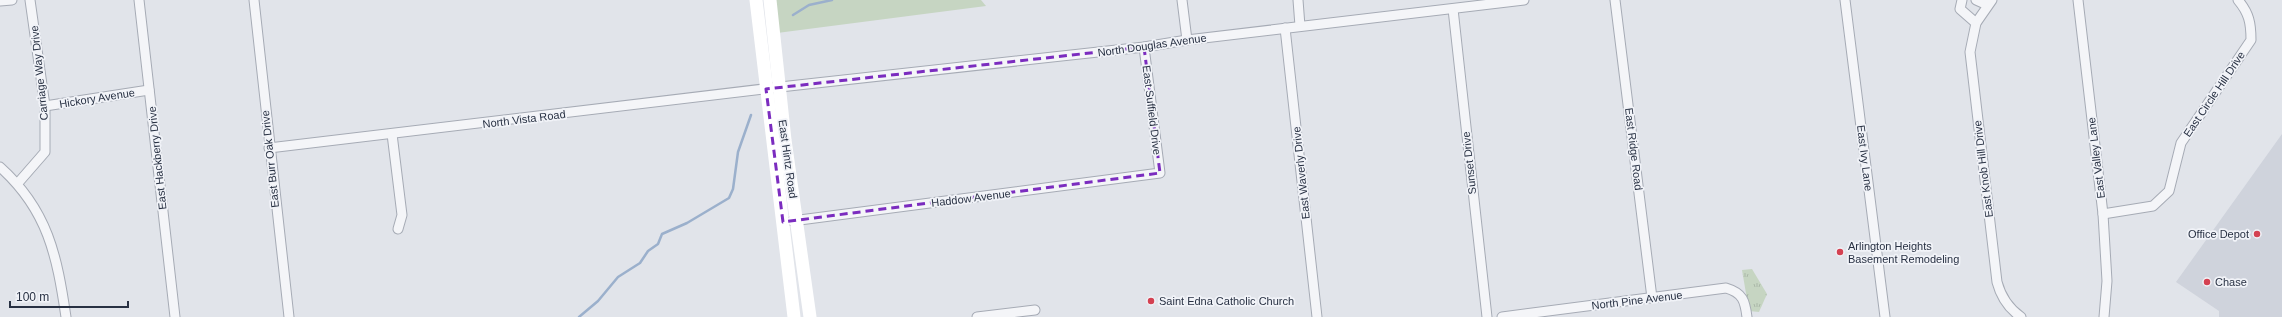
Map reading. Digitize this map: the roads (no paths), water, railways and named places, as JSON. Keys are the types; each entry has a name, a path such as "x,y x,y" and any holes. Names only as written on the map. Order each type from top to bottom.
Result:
{"main road":[{"name":"East Hintz Road","path":"756,0 794,317"},
{"name":"East Hintz Road","path":"770,0 810,317"}],"street":[{"path":"0,1 12,0"},
{"name":"Carriage Way Drive","path":"18,183 45,152 45,106 30,0"},
{"name":"East Hackberry Drive","path":"139,0 175,317"},
{"name":"East Burr Oak Drive","path":"254,0 288,317"},
{"path":"1182,0 1187,40"},
{"path":"1298,0 1300,26"},
{"name":"North Douglas Avenue","path":"780,87 1144,47 1187,40 1300,26 1524,0"},
{"name":"East Ridge Road","path":"1616,0 1652,298"},
{"name":"East Ivy Lane","path":"1845,0 1885,317"},
{"path":"1962,0 1960,9 1976,24"},
{"name":"East Knob Hill Drive","path":"1976,0 1990,3 1976,24 1970,52 1995,268 2001,295 2010,314 2021,317"},
{"name":"East Valley Lane","path":"2078,0 2103,214 2107,281 2104,317"},
{"name":"East Circle Hill Drive","path":"2103,214 2153,206 2169,191 2181,143 2251,40 2251,22 2246,10 2238,0"},
{"name":"Sunset Drive","path":"1454,9 1487,317"},
{"name":"East Waverly Drive","path":"1285,28 1317,317"},
{"name":"East Suffield Drive","path":"1144,47 1160,173"},
{"name":"North Vista Road","path":"269,148 780,87"},
{"name":"Hickory Avenue","path":"45,106 149,90"},
{"path":"392,134 402,215 398,229"},
{"path":"0,167 18,183 46,226 59,272 66,317"},
{"name":"Haddow Avenue","path":"783,222 1160,173"},
{"name":"North Pine Avenue","path":"1502,317 1726,288 1737,291 1744,299 1747,317"},
{"path":"977,317 1035,310"}],"waterway":[{"path":"793,15 809,5 832,0"},
{"path":"579,317 598,301 618,277 640,263 648,251 658,244 662,234 687,223 729,198 733,189 738,152 751,115"}],"place":[{"name":"Office Depot","path":"2257,234"},
{"name":"Arlington Heights Basement Remodeling","path":"1840,252"},
{"name":"Chase","path":"2207,282"},
{"name":"Saint Edna Catholic Church","path":"1151,301"}]}
